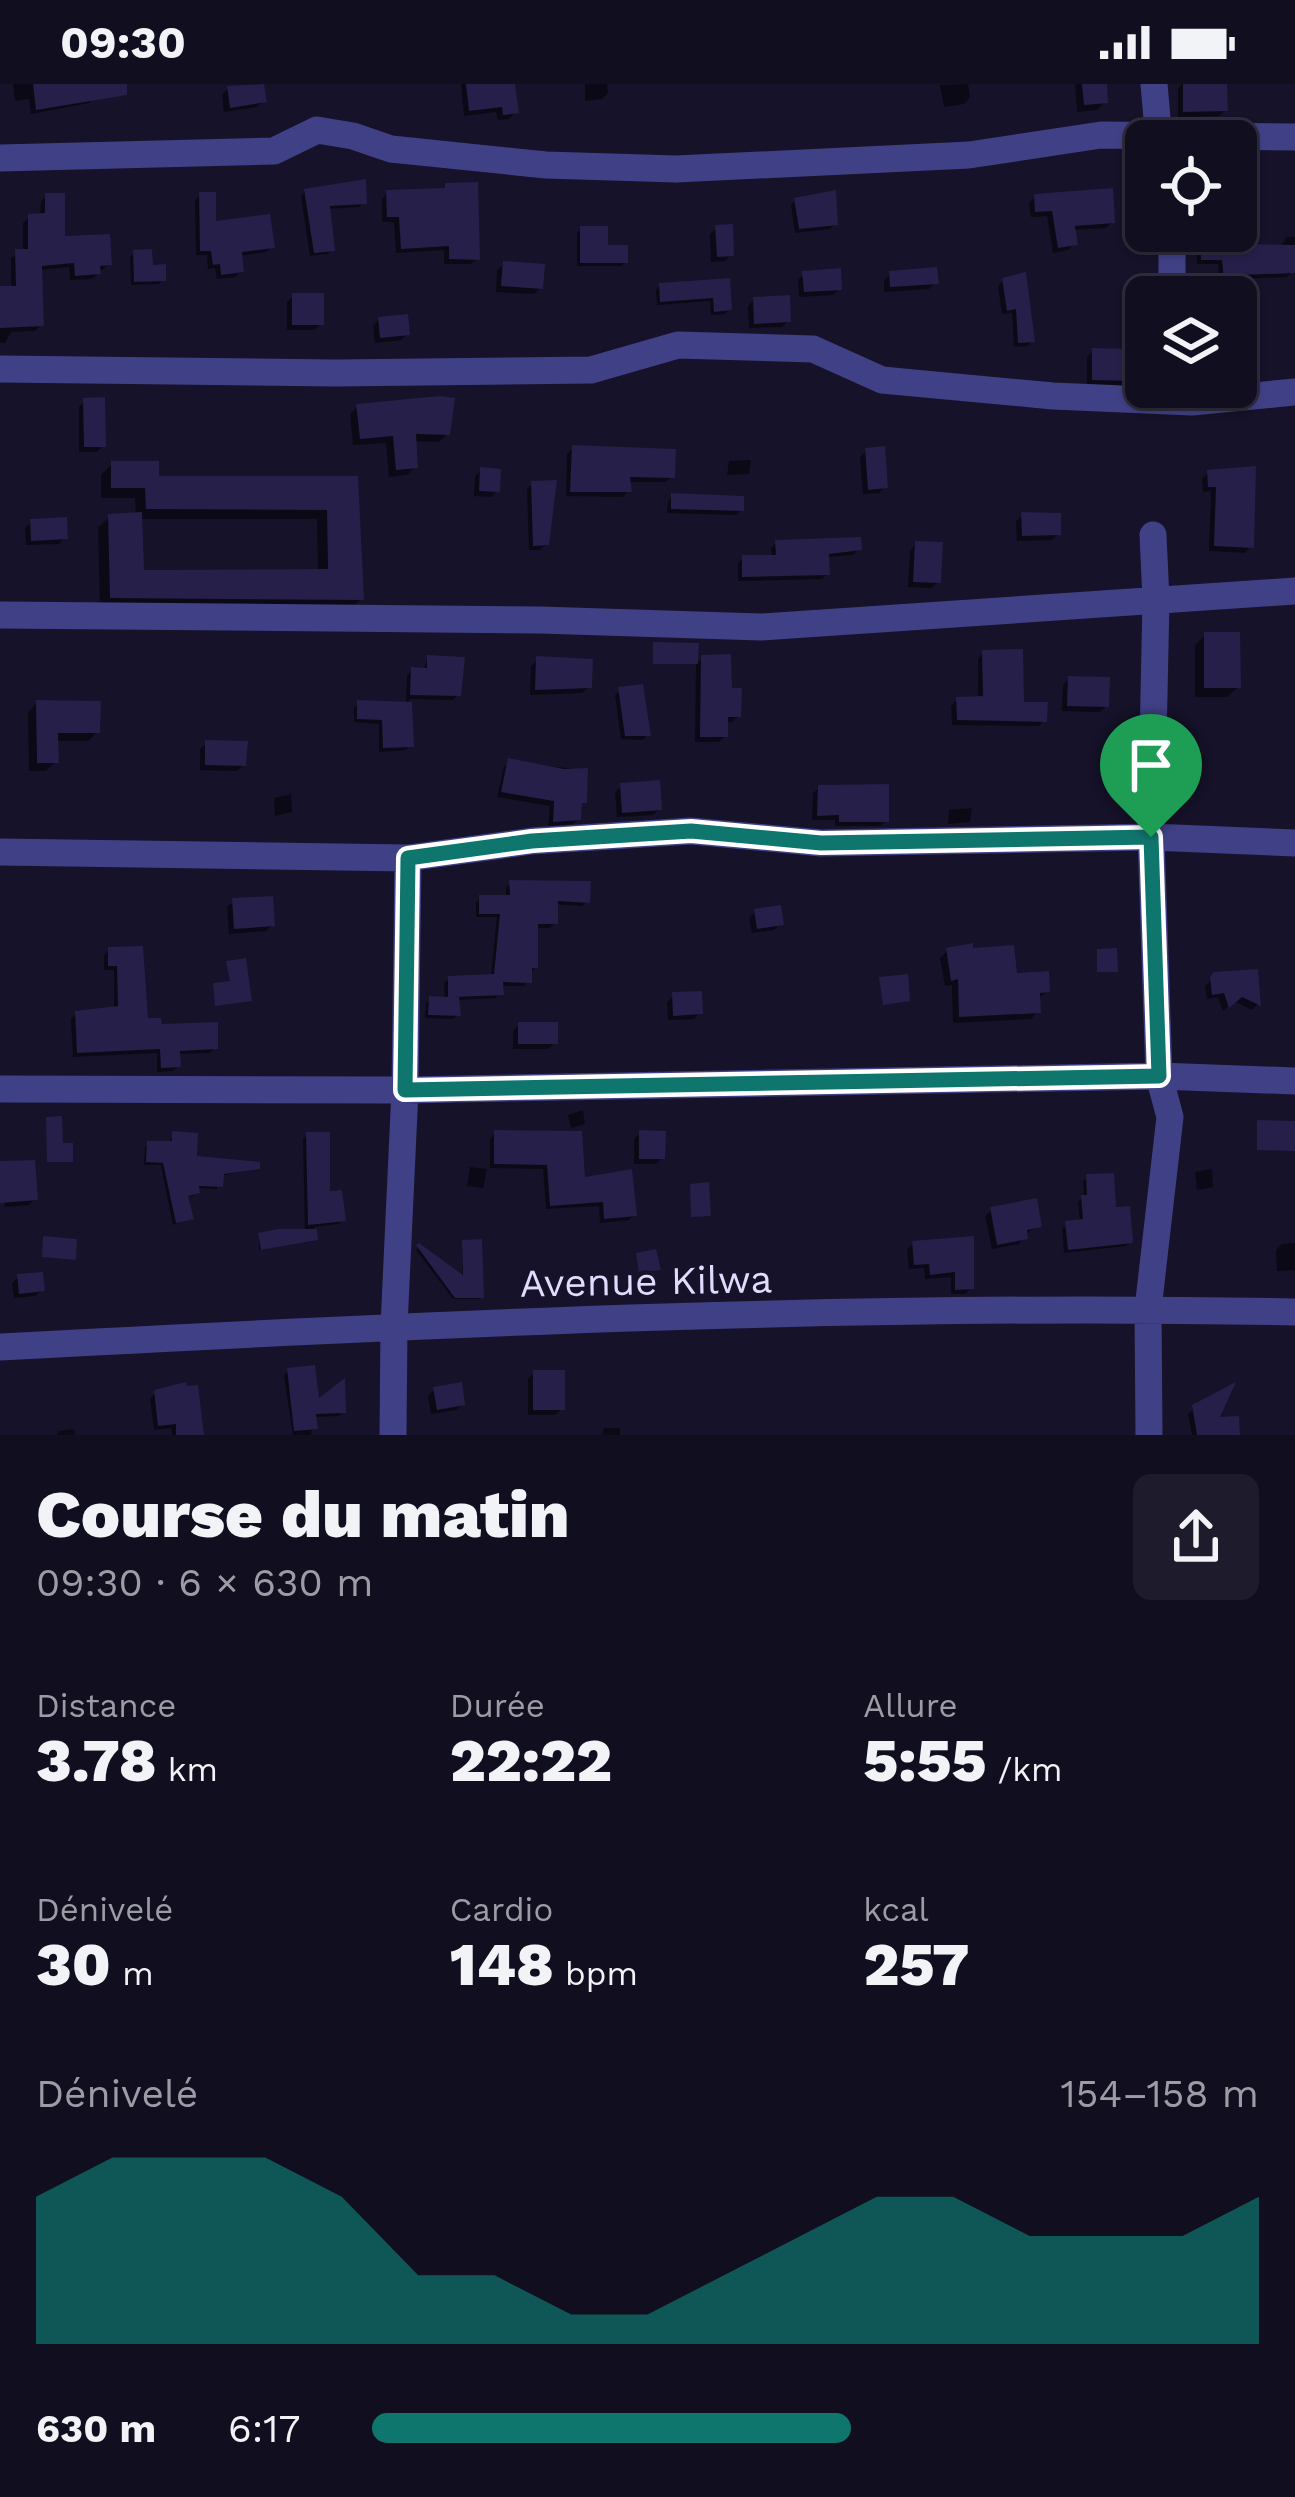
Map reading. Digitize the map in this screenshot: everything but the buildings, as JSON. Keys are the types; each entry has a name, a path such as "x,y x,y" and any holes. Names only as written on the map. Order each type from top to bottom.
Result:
{"street":[{"path":"1154,84 1157,120"},
{"path":"0,158 274,151 316,130 391,149 546,165 676,170 969,154 1101,135 1125,136"},
{"path":"1257,137 1295,137"},
{"path":"0,369 591,370 678,345 813,350 881,380 1053,396 1125,395"},
{"path":"1257,393 1295,392"},
{"path":"1149,1435 1148,1309 1170,1118 1159,1076 1151,837 1154,536"},
{"path":"0,615 760,627 1295,591"},
{"path":"0,852 408,858 532,841 691,831 821,843 1151,837 1295,843"},
{"path":"393,1435 408,858"},
{"path":"0,1089 405,1090 1159,1076 1295,1081"},
{"name":"Avenue Kilwa","path":"0,1347 394,1326 1148,1309 1295,1312"}],"route":[{"path":"691,831 821,843 1151,837 1159,1076 405,1090 408,858 532,841 691,831"}]}
